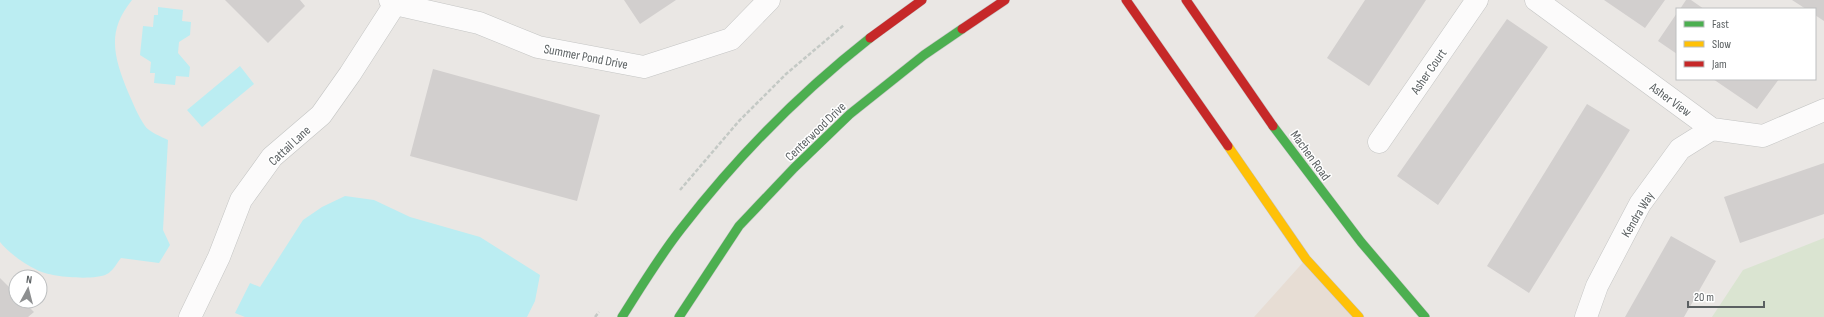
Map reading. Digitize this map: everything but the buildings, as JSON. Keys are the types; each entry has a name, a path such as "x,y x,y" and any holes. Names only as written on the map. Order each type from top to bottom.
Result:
{"street":[{"name":"Summer Pond Drive","path":"393,2 479,23 538,47 644,68 731,39 769,0"},
{"path":"622,317 681,230 745,155 816,82 902,13 922,0"},
{"name":"Centerwood Drive","path":"679,317 738,226 799,163 850,114 924,55 1005,0"},
{"path":"1126,0 1150,32 1306,259 1359,317"},
{"name":"Machen Road","path":"1186,0 1307,173 1384,272 1425,317"},
{"name":"Asher Court","path":"1379,142 1477,0"},
{"name":"Asher View","path":"1536,0 1712,129 1763,136 1824,110"},
{"name":"Cattail Lane","path":"190,317 219,257 241,200 272,157 320,115 350,74 393,2"},
{"name":"Kendra Way","path":"1586,317 1597,286 1640,204 1680,149 1712,129"}],"shaded area":[{"path":"1306,259 1365,317 1254,317"}],"green space":[{"path":"1824,238 1824,317 1712,317 1743,270"}],"water":[{"path":"0,0 132,0 118,23 115,45 116,56 128,92 145,126 152,132 168,140 163,230 170,245 159,263 121,258 107,274 82,278 51,275 48,274 48,269 36,269 12,254 0,242"},
{"path":"158,7 183,10 182,21 191,22 190,35 179,42 178,53 190,67 189,77 176,76 175,85 154,83 155,73 150,73 151,62 140,55 143,26 153,27 154,15 158,15"},
{"path":"240,66 254,84 202,127 187,110"},
{"path":"345,196 374,200 410,217 480,237 540,275 535,301 527,317 245,317 235,313 250,283 260,287 303,220 322,207"}],"traffic: fast":[{"path":"679,317 739,226 794,168 850,114 924,55 962,29"},
{"path":"622,317 650,272 673,240 724,177 794,104 870,38"},
{"path":"1273,126 1361,242 1425,317"}],"traffic: slow":[{"path":"1228,146 1306,259 1359,317"}],"traffic: jam":[{"path":"870,38 922,0"},
{"path":"962,29 1005,0"},
{"path":"1126,0 1228,146"},
{"path":"1186,0 1273,126"}]}
